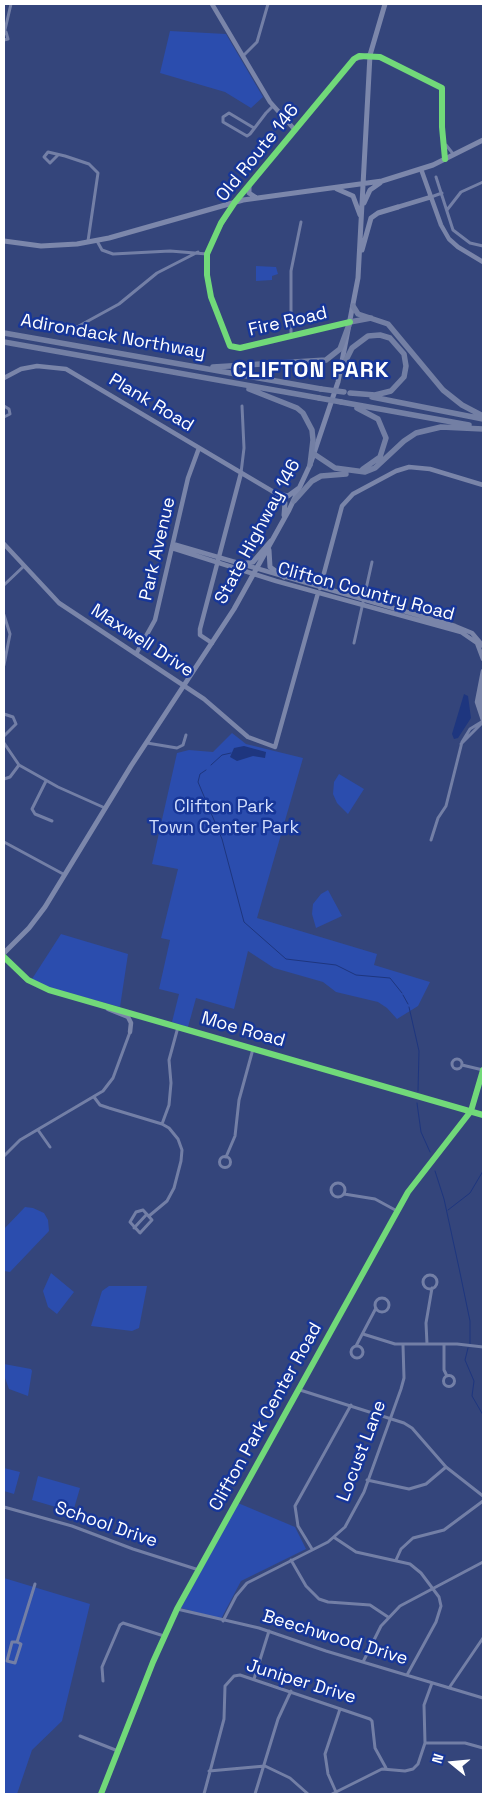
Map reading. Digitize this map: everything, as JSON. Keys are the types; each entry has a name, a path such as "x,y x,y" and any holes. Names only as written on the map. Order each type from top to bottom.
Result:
{"highway":[{"path":"353,306 358,314 384,322 392,328 432,377 454,400 483,417"},
{"path":"186,366 234,367 326,360 340,349 350,322 371,318"},
{"name":"Adirondack Northway","path":"4,333 483,417"},
{"path":"340,372 352,348 368,336 380,335 390,338 404,354 406,366 404,377 391,391 375,395 347,393"},
{"name":"Adirondack Northway","path":"4,342 483,428"},
{"path":"241,384 297,408 303,413 312,430 313,440 310,465"},
{"path":"315,452 330,463 354,469 368,467 380,457 385,444 383,427 374,415 354,405"},
{"path":"294,501 312,481 321,476 365,472 375,468 404,441 426,430 448,427 483,428"},
{"path":"315,452 335,468 365,472"}],"main road":[{"name":"State Highway 146","path":"4,952 33,924 146,742 212,643 269,547 294,501 310,465 340,372 353,306 361,256 370,55 385,4"},
{"path":"4,240 41,246 97,241 235,202 382,181 421,169 483,140"},
{"path":"362,205 370,190 382,181"},
{"path":"249,186 249,193 256,198"},
{"path":"331,188 353,196 362,223"},
{"path":"361,256 371,218 378,213 398,207"},
{"path":"277,494 288,496 300,488"},
{"path":"277,494 285,503 282,523"},
{"path":"241,564 253,562 273,539"},
{"path":"269,547 270,567 284,577"}],"street":[{"path":"4,40 8,39 5,33 11,4"},
{"path":"212,4 273,106 295,130"},
{"path":"243,56 257,42 268,4"},
{"path":"370,55 394,63 442,88 442,126 445,142 445,159"},
{"name":"Old Route 146","path":"233,348 227,342 211,297 207,275 207,254 217,231 235,202 356,58 370,55"},
{"path":"254,128 229,113 223,117 223,122 246,136 254,128 273,106"},
{"path":"445,142 454,155"},
{"path":"58,155 89,164 98,173 88,242"},
{"path":"421,169 441,225 453,243 483,262"},
{"path":"436,177 457,234 470,243 483,246"},
{"path":"447,210 461,192 483,182"},
{"path":"398,207 442,193"},
{"path":"291,336 291,271 301,222"},
{"path":"97,241 102,250 113,254 170,251 207,254"},
{"path":"77,327 119,304 157,273 198,252"},
{"name":"Fire Road","path":"233,348 240,348 350,322"},
{"name":"Plank Road","path":"4,378 21,369 37,366 66,369 277,494"},
{"path":"4,406 9,409 10,414 4,417"},
{"path":"212,643 200,635 200,629 241,473 244,448 242,406"},
{"name":"Park Avenue","path":"136,654 155,620 188,478 198,447"},
{"path":"319,591 322,573 344,502 353,494 402,468 418,467 483,485"},
{"name":"Maxwell Drive","path":"4,544 59,603 204,699 241,732 254,740 275,747 319,591"},
{"name":"Clifton Country Road","path":"173,546 308,587"},
{"name":"Clifton Country Road","path":"217,559 241,564 255,572 284,577 319,591 464,629 479,639 483,646"},
{"path":"354,644 372,562"},
{"path":"4,585 24,566"},
{"path":"308,587 317,582 322,573"},
{"name":"Clifton Country Road","path":"363,603 461,632 477,643 483,659"},
{"path":"4,615 10,634 4,664"},
{"path":"431,840 438,818 446,806 461,745 470,729 483,721 477,702 483,671"},
{"path":"483,686 481,704 483,712"},
{"path":"4,714 13,717 16,724 4,736"},
{"path":"146,742 177,748 183,745 186,735"},
{"path":"4,743 19,765 46,781 105,808"},
{"path":"4,779 10,776 19,765"},
{"path":"46,781 32,809 35,814 52,821"},
{"path":"4,842 65,875"},
{"name":"Moe Road","path":"4,957 18,972 40,987 483,1115"},
{"path":"103,1006 128,1017 131,1023 130,1032"},
{"path":"4,1156 13,1145 94,1097 110,1082 136,1015"},
{"path":"162,1124 169,1105 170,1060 178,1027"},
{"path":"226,1157 235,1136 239,1100 253,1048"},
{"path":"462,1065 483,1070"},
{"name":"Clifton Park Center Road","path":"100,1794 164,1636 177,1609 300,1390 397,1211 421,1173 470,1111 483,1070"},
{"path":"94,1097 100,1105 162,1124 169,1128 178,1139 182,1150 178,1179 170,1195 166,1201 134,1228"},
{"path":"38,1130 50,1147"},
{"path":"344,1194 344,1187 341,1184 336,1183 332,1186 332,1192 335,1196 344,1194 375,1199 397,1211"},
{"path":"143,1210 152,1220 140,1233 134,1228 130,1222 136,1212 143,1210"},
{"path":"427,1344 427,1318 432,1288 437,1281 433,1276 429,1275 423,1282 427,1287 432,1288"},
{"path":"356,1346 361,1348 363,1352 362,1357 357,1359 350,1353 363,1334 376,1308 376,1304 380,1299 385,1298 389,1303 385,1311 376,1308"},
{"path":"363,1334 384,1342 403,1345 427,1344 483,1347"},
{"name":"Locust Lane","path":"223,1621 243,1587 335,1538 345,1527 359,1504 403,1384 403,1345"},
{"path":"444,1345 444,1370 447,1376"},
{"path":"300,1390 390,1418 412,1428 446,1467 483,1496"},
{"path":"312,1550 298,1526 295,1506 351,1405"},
{"path":"367,1480 409,1489 426,1484 446,1467"},
{"path":"396,1560 401,1550 413,1538 444,1530 483,1501"},
{"name":"School Drive","path":"4,1507 70,1526 133,1550 199,1570"},
{"path":"335,1538 356,1552 396,1560 415,1568 433,1587 439,1597 439,1612 407,1676"},
{"path":"291,1560 306,1586 319,1599 328,1602 370,1605 388,1617"},
{"path":"362,1662 388,1617 408,1600 483,1562"},
{"path":"17,1642 34,1584"},
{"name":"Beechwood Drive","path":"177,1609 269,1631 362,1662 483,1698"},
{"path":"103,1681 102,1667 120,1625 123,1623 164,1636"},
{"path":"254,1679 269,1631"},
{"path":"448,1688 483,1638"},
{"path":"12,1642 17,1642 21,1644 15,1663 7,1661 12,1642"},
{"name":"Juniper Drive","path":"204,1794 224,1719 225,1686 234,1676 254,1679 372,1721 375,1748 386,1768"},
{"path":"332,1794 386,1768 405,1771 413,1769 421,1760 425,1743 423,1714 432,1683"},
{"path":"255,1794 278,1719 291,1692"},
{"path":"336,1792 328,1774 325,1754 340,1709"},
{"path":"80,1736 118,1751"},
{"path":"425,1743 465,1743 483,1748"},
{"path":"209,1772 265,1766 290,1778 308,1794"}],"green space":[{"path":"170,31 226,34 263,97 251,108 225,92 160,73"},
{"path":"256,266 276,267 278,274 272,276 272,280 256,281"},
{"name":"Clifton Park Town Center Park","path":"232,733 246,744 303,758 257,918 377,954 374,965 430,982 418,1006 397,1019 387,1008 378,1002 336,992 323,982 274,968 248,951 234,1009 196,998 188,1027 172,1022 179,994 159,989 170,940 161,938 178,869 152,864 177,753 189,750 213,752"},
{"path":"339,774 364,789 348,814 337,803 333,794 334,782"},
{"path":"328,890 342,916 316,928 312,914 313,904 321,894"},
{"path":"61,934 128,954 120,1007 47,987 32,979"},
{"path":"25,1207 44,1213 48,1220 49,1231 10,1272 4,1271 4,1229"},
{"path":"51,1273 74,1292 57,1314 48,1307 43,1291"},
{"path":"109,1286 147,1286 139,1328 132,1331 91,1326 102,1291"},
{"path":"4,1364 31,1369 28,1396 9,1389 4,1375"},
{"path":"4,1468 20,1472 14,1494 4,1491"},
{"path":"38,1476 80,1488 73,1512 32,1500"},
{"path":"238,1503 295,1527 306,1549 241,1581 221,1619 181,1608"},
{"path":"4,1578 90,1604 62,1721 32,1750 17,1794 4,1794"}],"shaded area":[{"path":"464,694 468,696 471,718 458,738 454,739 452,734"},
{"path":"244,746 266,752 265,758 253,756 237,761 230,757 234,748"}],"waterway":[{"path":"211,765 222,755 231,753"},
{"path":"206,770 200,774 198,782 222,839 244,922 286,959 336,965 356,975 390,978 402,993"},
{"path":"403,995 408,1004"},
{"path":"409,1007 419,1051 418,1091"},
{"path":"417,1103 421,1132 430,1152"},
{"path":"435,1171 444,1199 470,1321 470,1344"},
{"path":"448,1210 470,1193 483,1171"},
{"path":"468,1348 465,1360 474,1381 472,1396 483,1415"}],"cycle path":[{"path":"350,322 240,348 230,346 211,297 207,275 207,254 221,223 235,202 354,59 359,56 380,57 442,88 442,127 445,159"},
{"path":"4,957 28,980 49,990 483,1115"},
{"path":"101,1794 153,1662 177,1609 408,1192 471,1111 483,1070"}],"district":[{"name":"CLIFTON PARK","path":"311,371"}]}
